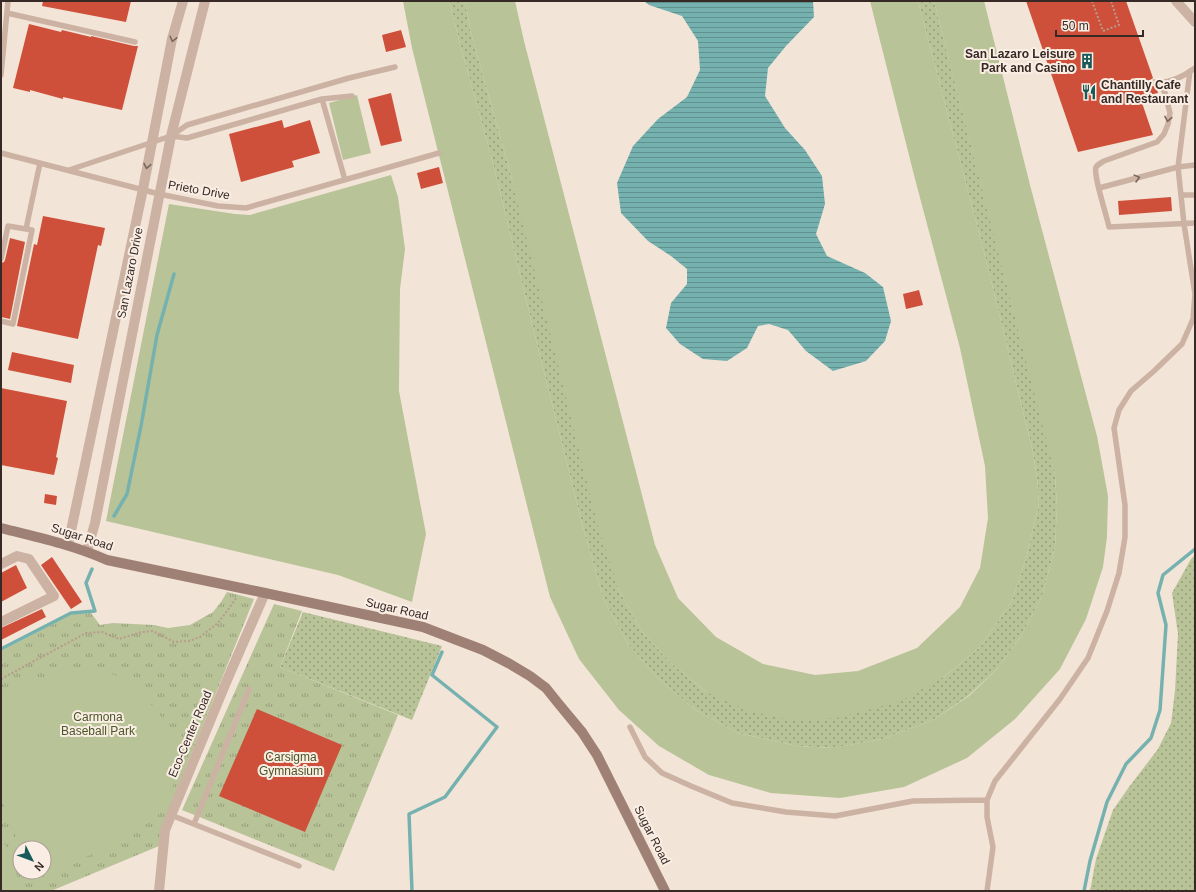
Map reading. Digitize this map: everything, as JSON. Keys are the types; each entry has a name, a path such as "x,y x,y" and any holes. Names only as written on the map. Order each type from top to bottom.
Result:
{"main road":[{"name":"Sugar Road","path":"1,528 68,545 87,551 107,560 423,627 483,650 510,664 546,688 582,732 594,750 665,891"}],"street":[{"name":"San Lazaro Drive","path":"68,545 143,189 172,39 183,1"},
{"name":"San Lazaro Drive","path":"87,551 95,523 170,136 205,1"},
{"path":"1176,1 1195,22"},
{"path":"1,564 17,556 29,559 54,596 1,622"},
{"name":"Eco-Center Road","path":"159,891 165,830 265,593"}],"lane":[{"path":"1,75 8,1"},
{"path":"7,13 135,42"},
{"path":"68,170 170,136 187,125 349,78 395,67"},
{"path":"1193,70 1175,79 1157,82 1165,93 1170,113 1164,134 1157,142 1104,161 1097,166 1095,172 1110,227 1195,223"},
{"path":"987,891 993,847 987,816 987,800 995,781 1060,699 1088,658 1107,611 1119,573 1125,537 1125,505 1114,428 1119,410 1131,392 1182,344 1193,319 1195,294 1184,224 1178,167 1193,70"},
{"path":"170,136 187,138 322,99 352,96"},
{"path":"322,99 345,180"},
{"name":"Prieto Drive","path":"1,153 159,194 218,206 246,208 439,153"},
{"path":"26,229 40,163"},
{"path":"1099,188 1178,167 1195,165"},
{"path":"1181,195 1195,195"},
{"path":"1,259 8,226 32,230 13,324 1,321"},
{"path":"194,824 249,689"},
{"path":"630,726 645,757 662,773 732,803 786,812 835,816 913,801 987,800"},
{"path":"171,815 299,866"}],"path":[{"path":"1092,1 1103,31 1119,25 1111,1"},
{"path":"1,679 86,633 102,632 119,639 142,632 153,631 174,642 189,641 200,637 218,623 230,607 241,588"}],"green space":[{"path":"403,1 449,1 495,171 583,527 604,600 628,644 657,677 694,709 738,733 797,746 833,748 882,739 933,720 969,696 998,668 1021,636 1042,597 1055,547 1057,506 1055,475 934,1 984,1 1030,185 1097,436 1108,496 1107,537 1103,567 1086,619 1060,669 1015,719 967,758 904,787 840,798 771,793 709,775 659,746 619,710 579,659 550,597 412,48"},
{"path":"449,1 465,1 471,33 509,168 619,590 642,632 671,663 706,692 944,677 980,647 1012,601 1026,559 1039,504 1033,452 983,248 918,1 934,1 1048,444 1055,475 1057,506 1055,547 1042,597 1021,636 998,668 968,696 933,720 882,739 834,748 797,746 738,733 694,709 657,677 628,644 604,600 583,527 495,171"},
{"path":"465,1 515,1 524,41 655,545 678,598 716,637 763,664 815,675 858,671 917,648 960,607 980,568 988,518 985,466 960,348 870,1 918,1 983,248 1033,452 1039,504 1026,559 1012,601 980,647 944,677 901,701 837,718 792,721 746,710 706,692 671,663 642,632 619,590 598,527 509,168 471,33"},
{"path":"357,95 371,153 343,160 329,103"},
{"path":"391,175 398,197 405,249 400,289 399,391 426,534 412,602 338,575 106,521 169,204 250,215"},
{"path":"1195,555 1195,891 1090,891 1096,859 1113,810 1158,749 1171,723 1175,691 1178,634 1172,593 1191,559"},
{"name":"Carmona Baseball Park","path":"227,592 254,599 162,826 159,846 51,891 1,891 1,651 72,614 91,613 100,625 113,623 154,625 168,628 190,625 213,612"},
{"name":"Carsigma Gymnasium","path":"274,604 302,611 280,667 398,715 334,871 182,810"},
{"path":"303,612 442,646 412,720 280,667"},
{"path":"74,671 109,673 130,682 140,691 162,718 180,748 183,759 166,804 159,814 142,827 107,849 52,869 52,840 17,840 1,798 1,693 58,672"},
{"path":"1,834 12,863 12,880 19,881 1,890"}],"water":[{"path":"644,1 813,1 814,17 786,46 768,68 765,96 785,128 805,150 822,176 825,204 816,234 827,256 865,273 883,287 891,321 885,341 866,361 833,371 806,351 788,330 769,324 758,326 747,348 727,361 703,359 680,344 666,328 671,303 687,284 687,269 671,256 648,241 621,213 617,183 633,146 658,119 687,97 700,70 698,41 682,16 649,5"}],"building":[{"path":"43,1 131,1 126,22 42,6"},
{"name":"San Lazaro Leisure Park and Casino","path":"1026,1 1126,1 1153,78 1150,80 1150,84 1152,86 1156,86 1158,93 1140,97 1153,135 1078,152"},
{"path":"29,24 61,32 62,30 138,46 122,110 63,97 63,99 30,90 30,92 13,88"},
{"path":"401,30 406,47 386,52 382,35"},
{"path":"391,93 402,141 381,146 368,99"},
{"path":"282,120 284,128 310,120 320,153 292,161 294,167 241,182 229,134"},
{"path":"439,167 443,183 421,189 417,173"},
{"path":"1171,197 1172,211 1119,215 1118,201"},
{"path":"43,216 105,228 101,246 98,245 78,339 17,326 34,244 37,245"},
{"path":"10,238 25,242 10,319 1,317 1,263 5,260"},
{"path":"919,290 923,305 906,309 903,294"},
{"path":"12,352 74,365 71,383 8,370"},
{"path":"1,388 67,401 54,475 1,465"},
{"path":"45,494 57,496 56,505 44,503"},
{"path":"52,557 82,602 71,609 41,565"},
{"path":"16,565 27,588 1,602 1,573"},
{"path":"42,609 46,617 1,640 1,628"},
{"path":"257,709 342,745 305,832 219,796"}],"waterway":[{"path":"114,516 127,494 157,335 174,274"},
{"path":"1084,891 1090,861 1107,802 1126,764 1151,738 1160,710 1166,625 1158,593 1163,575 1195,549"},
{"path":"1,649 71,613 95,611 86,583 92,569"},
{"path":"412,891 409,814 445,797 497,727 432,675 442,652"}],"place":[{"name":"San Lazaro Leisure Park and Casino","path":"1087,61"},
{"name":"Chantilly Cafe and Restaurant","path":"1089,92"}]}
